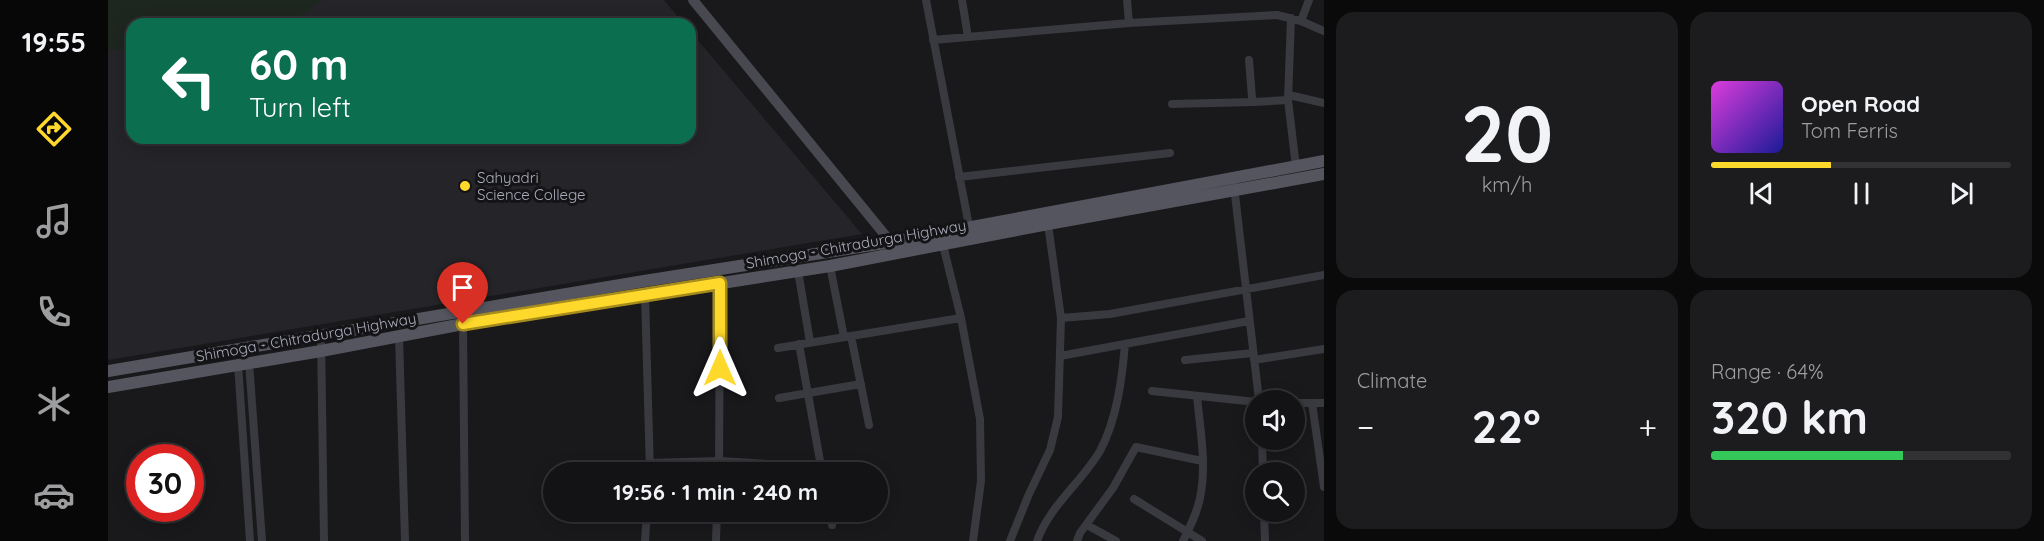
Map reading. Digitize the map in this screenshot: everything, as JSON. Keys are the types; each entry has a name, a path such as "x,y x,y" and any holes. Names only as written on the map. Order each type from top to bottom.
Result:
{"main road":[{"name":"Shimoga - Chitradurga Highway","path":"108,387 463,324 900,253 1234,185 1324,161"},
{"name":"Shimoga - Chitradurga Highway","path":"108,371 891,242 969,226 1234,185 1324,174"}],"street":[{"path":"693,0 900,253"},
{"path":"926,0 969,226"},
{"path":"962,0 968,37"},
{"path":"1127,0 1129,23"},
{"path":"1301,21 1309,0"},
{"path":"933,40 1129,23 1277,15 1301,21 1324,31"},
{"path":"1291,18 1288,97 1296,167"},
{"path":"1249,60 1254,102"},
{"path":"1172,104 1254,102 1288,97 1324,103"},
{"path":"959,177 1170,153"},
{"path":"1234,185 1256,390"},
{"path":"1010,541 1054,438 1058,417 1061,318 1048,224"},
{"path":"943,245 961,318 980,418 981,481 973,541"},
{"path":"830,266 861,384 869,425"},
{"path":"798,271 810,342"},
{"path":"1061,318 1110,314 1324,275"},
{"path":"720,283 720,462"},
{"path":"645,295 651,462"},
{"path":"778,348 961,318"},
{"path":"1060,356 1249,321"},
{"path":"463,324 465,541"},
{"path":"321,335 324,541"},
{"path":"399,336 405,541"},
{"path":"799,344 820,462"},
{"path":"1037,541 1049,516 1099,451 1109,431 1120,385 1125,344"},
{"path":"1185,360 1324,349"},
{"path":"244,363 250,541"},
{"path":"244,363 262,541"},
{"path":"779,398 861,384"},
{"path":"1152,391 1245,400"},
{"path":"1183,541 1195,516 1200,498 1202,461 1197,396"},
{"path":"1305,403 1324,403"},
{"path":"1312,403 1324,487"},
{"path":"1077,541 1080,533 1113,488 1136,447 1202,461"},
{"path":"1134,500 1202,541"},
{"path":"645,541 646,522"},
{"path":"716,541 717,522"},
{"path":"1264,522 1265,541"},
{"path":"1087,525 1116,541"}],"shaded area":[{"name":"Sahyadri Science College","path":"108,0 664,0 679,18 126,18 126,144 696,144 696,38 862,234 108,360"},
{"path":"108,0 322,0 294,18 126,18 126,50 108,50"}],"place":[{"name":"Sahyadri Science College","path":"465,186"}],"route":[{"path":"463,324 720,283 720,368"}]}
